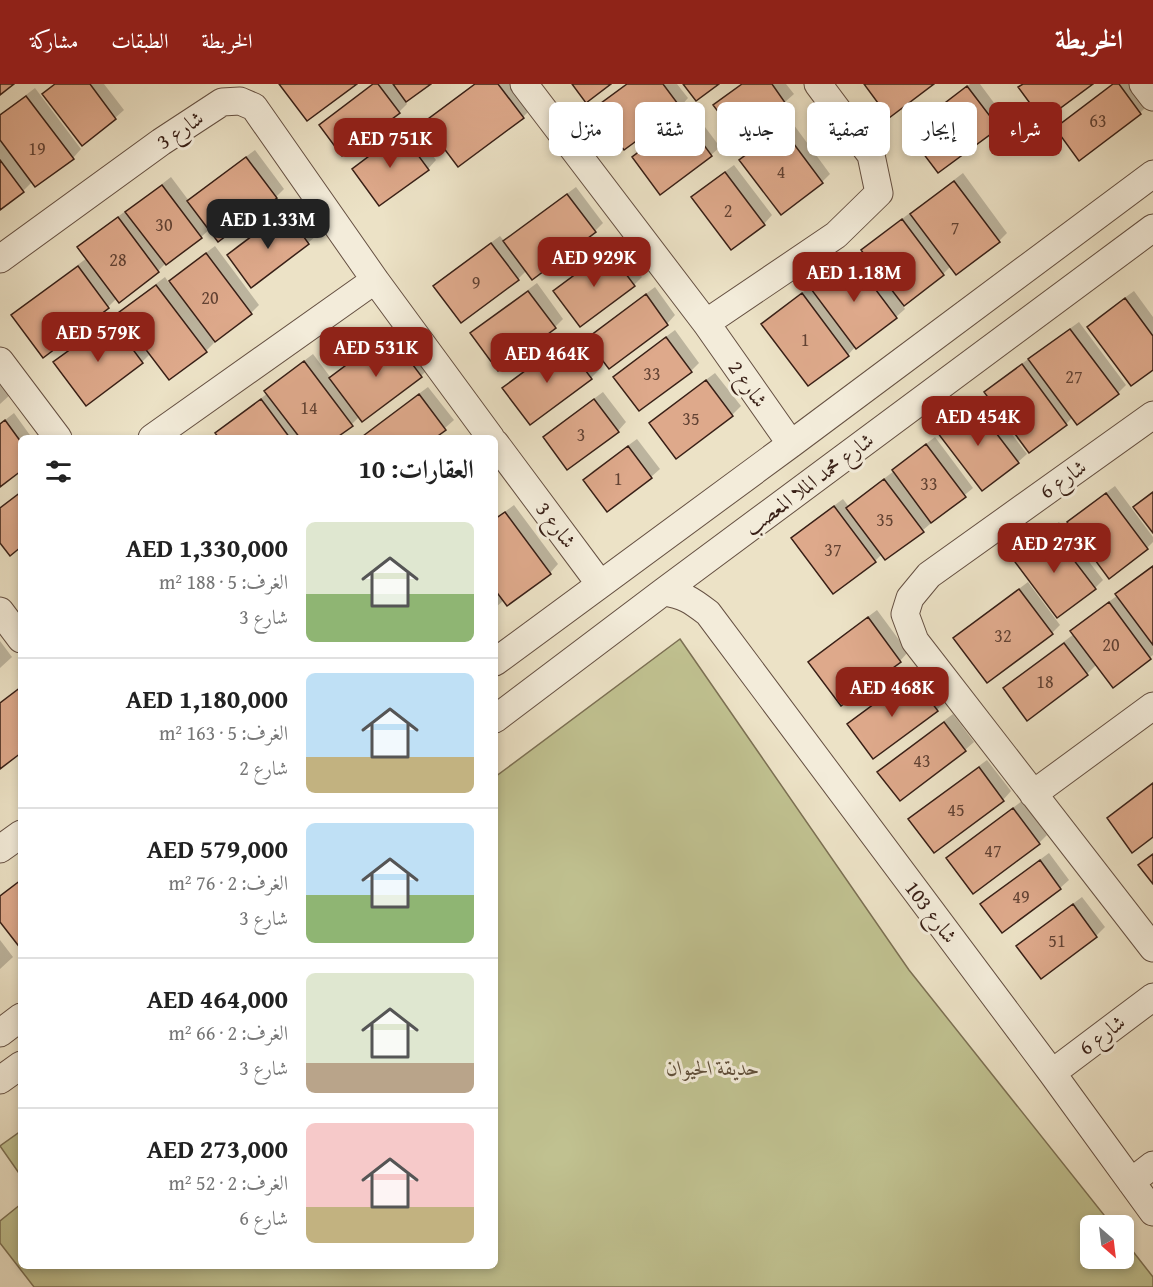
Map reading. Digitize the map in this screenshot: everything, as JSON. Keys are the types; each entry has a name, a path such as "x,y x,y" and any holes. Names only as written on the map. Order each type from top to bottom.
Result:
{"street":[{"name":"شارع 2","path":"524,84 706,323 791,444"},
{"path":"706,323 836,235 879,193 871,155 818,84"},
{"path":"1143,84 1153,97"},
{"name":"شارع 3","path":"0,259 161,142 222,102 240,101 254,107 375,280 489,435"},
{"name":"شارع محمد الملا المعصب","path":"498,660 1153,174"},
{"name":"شارع محمد الملا المعصب","path":"498,717 1153,228"},
{"path":"1075,233 1073,248 1081,260 1095,265 1109,260"},
{"path":"156,435 375,280"},
{"path":"0,361 56,435"},
{"name":"شارع 6","path":"1153,415 929,575 910,598 905,614 915,641 1153,948"},
{"name":"شارع 3","path":"498,454 503,471 600,584"},
{"name":"شارع 103","path":"702,563 699,581 708,614"},
{"name":"شارع 103","path":"663,592 679,595 693,602 708,614 1052,1073 1153,1212"},
{"path":"0,611 18,635"},
{"path":"1033,794 1153,706"},
{"path":"0,849 18,836"},
{"name":"شارع 6","path":"1052,1073 1153,997"},
{"path":"0,1033 18,1019"},
{"path":"0,1080 18,1067"},
{"path":"1131,1182 1153,1165"}],"green space":[{"name":"حديقة الحيوان","path":"680,639 909,970 1104,1215 1080,1215 1080,1269 1134,1269 1134,1253 1153,1277 1153,1287 34,1287 20,1269 498,1269 498,775"},
{"path":"18,1133 18,1172 0,1146"},
{"name":"حديقة الحيوان","path":"18,1206 18,1266 0,1243 0,1221"}],"building":[{"path":"0,84 14,84 0,95"},
{"path":"55,84 90,84 116,119 82,146 42,94"},
{"path":"279,84 357,84 307,121"},
{"path":"373,84 378,84 400,113 342,156 319,125"},
{"path":"393,84 431,84 406,102"},
{"path":"475,84 498,84 524,118 458,167 424,122"},
{"path":"572,84 611,84 587,102"},
{"path":"627,84 663,84 676,102 635,102 635,142 624,150 623,102 603,102"},
{"path":"683,84 719,84 696,101"},
{"path":"742,84 772,84 785,102 717,102"},
{"path":"864,84 934,84 910,102 902,102 902,108 890,117 890,102 877,102"},
{"path":"1023,84 1093,84 1062,107 1062,102 1029,102 1018,87"},
{"path":"1113,84 1119,84 1141,114 1079,161 1062,138 1062,123"},
{"path":"967,86 989,115 989,135 977,144 977,102 946,102"},
{"path":"26,96 74,159 35,187 0,140 0,115"},
{"path":"401,132 429,170 379,206 352,169"},
{"path":"795,145 823,183 781,215 739,160 744,156 795,156"},
{"path":"705,146 712,156 660,195 632,157 635,155 705,156"},
{"path":"925,156 961,156 938,173"},
{"path":"246,157 277,198 218,242 187,201"},
{"path":"0,160 24,192 0,210"},
{"path":"725,172 765,225 731,250 691,197"},
{"path":"954,181 1000,242 956,275 910,214"},
{"path":"162,185 202,238 166,265 125,212"},
{"path":"567,194 596,232 532,280 503,241"},
{"path":"285,211 309,244 251,288 227,255"},
{"path":"118,217 159,272 119,303 77,247"},
{"path":"902,219 944,275 904,306 861,250"},
{"path":"491,243 519,280 461,323 433,286"},
{"path":"608,250 635,286 580,327 553,291"},
{"path":"206,253 252,314 215,342 169,281"},
{"path":"852,258 897,318 856,349 811,289"},
{"path":"78,266 109,308 43,358 11,315"},
{"path":"156,285 207,352 169,380 118,313"},
{"path":"528,291 556,328 498,371 470,333"},
{"path":"802,293 849,356 808,386 761,324"},
{"path":"646,294 668,325 609,369 586,339"},
{"path":"1125,298 1153,336 1153,370 1131,386 1087,327"},
{"path":"111,320 143,363 86,406 53,362"},
{"path":"1070,329 1119,394 1077,425 1028,359"},
{"path":"389,333 422,377 362,422 329,378"},
{"path":"666,337 692,372 639,411 613,377"},
{"path":"564,342 592,379 530,425 502,388"},
{"path":"304,361 353,426 340,435 298,435 264,391"},
{"path":"1022,364 1067,425 1029,453 984,392"},
{"path":"706,380 733,416 676,459 649,423"},
{"path":"419,394 446,430 439,435 364,435"},
{"path":"261,399 288,435 217,435 215,433"},
{"path":"594,399 619,432 567,470 543,437"},
{"path":"974,404 1019,463 982,491 937,432"},
{"path":"5,420 18,438 18,473 0,487 0,424"},
{"path":"926,444 966,497 931,523 892,470"},
{"path":"628,446 652,478 607,512 583,480"},
{"path":"884,479 924,532 885,560 846,508"},
{"path":"1153,492 1153,533 1133,507"},
{"path":"1106,493 1148,549 1109,579 1067,522"},
{"path":"18,494 18,549 10,556 0,543 0,508"},
{"path":"834,506 876,562 833,594 791,538"},
{"path":"505,512 551,574 507,606 498,594 498,517"},
{"path":"1050,529 1096,589 1057,618 1012,558"},
{"path":"1153,566 1153,645 1115,594"},
{"path":"1019,589 1053,634 987,683 953,638"},
{"path":"1109,602 1151,659 1113,688 1070,631"},
{"path":"868,617 901,662 841,706 808,662"},
{"path":"1064,643 1088,675 1027,721 1003,688"},
{"path":"912,676 938,711 873,759 847,724"},
{"path":"18,689 18,755 0,769 0,703"},
{"path":"944,722 966,751 900,801 877,772"},
{"path":"979,767 1004,801 934,853 908,819"},
{"path":"1153,783 1153,837 1132,853 1107,818"},
{"path":"1013,808 1040,844 973,894 946,858"},
{"path":"1153,854 1153,884 1138,865"},
{"path":"1040,860 1061,889 1002,933 980,904"},
{"path":"18,882 18,945 0,922 0,896"},
{"path":"1073,904 1097,937 1041,979 1016,946"}]}
